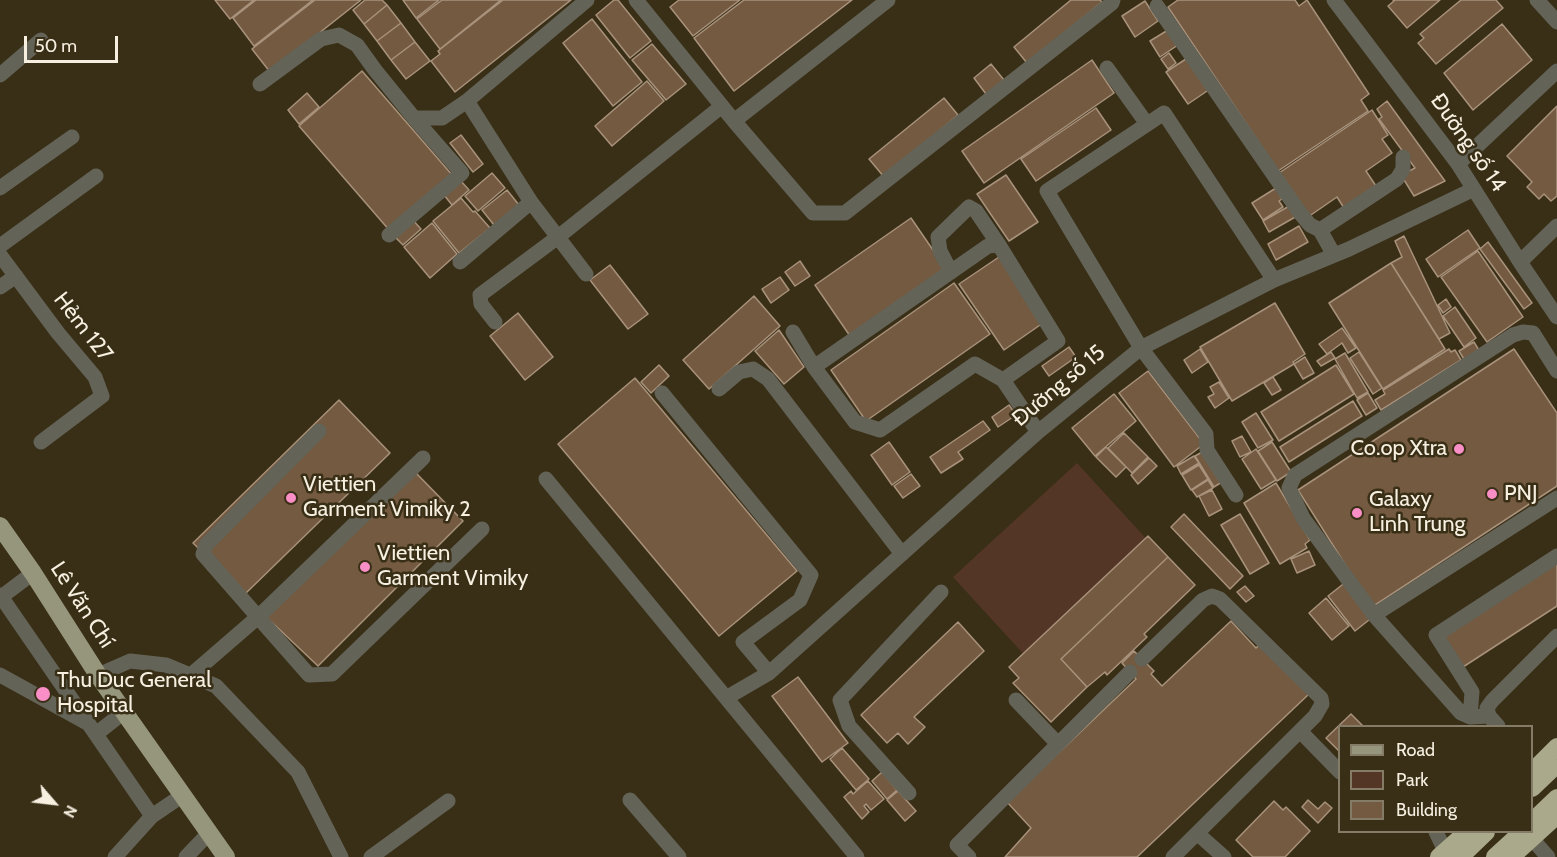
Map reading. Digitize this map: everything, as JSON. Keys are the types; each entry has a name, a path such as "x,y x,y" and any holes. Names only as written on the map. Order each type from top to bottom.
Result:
{"highway":[{"path":"1533,768 1557,747"},
{"path":"1533,787 1557,764"},
{"path":"1533,825 1557,798"},
{"path":"1533,828 1557,815"},
{"path":"1448,855 1465,833"},
{"path":"1448,855 1483,833"},
{"path":"1504,855 1526,833"}],"main road":[{"name":"Lê Văn Chí","path":"0,526 98,675 226,857"}],"street":[{"path":"414,118 442,118 467,100 587,0"},
{"path":"636,0 734,121 813,213 845,213 1113,0"},
{"path":"734,121 888,0"},
{"name":"Đường số 14","path":"1334,0 1458,164 1557,317"},
{"path":"1537,0 1557,22"},
{"path":"1157,6 1300,213 1310,225 1320,230 1334,255"},
{"path":"260,84 321,39 339,35 357,45 414,118 462,173 389,235"},
{"path":"0,75 41,40"},
{"path":"1107,68 1148,124"},
{"path":"1458,164 1557,71"},
{"path":"467,100 531,202 586,274"},
{"path":"495,322 481,304 480,295 558,237 722,106"},
{"path":"1236,495 1207,450 1206,434 1141,348 1047,191 1164,113 1274,280"},
{"path":"0,188 72,137"},
{"path":"1320,230 1397,179 1403,169 1404,157"},
{"path":"0,246 96,176"},
{"name":"Đường số 15","path":"726,698 769,673 1038,432 1141,348 1274,280 1334,255 1474,189"},
{"path":"460,262 531,202"},
{"path":"951,272 940,251 939,237 969,207 976,211 999,245 1058,341 1003,380"},
{"path":"1520,262 1557,226"},
{"path":"814,368 988,246 999,245"},
{"name":"Hẻm 127","path":"0,255 58,333 95,377 102,396 41,442"},
{"path":"0,287 16,276"},
{"path":"793,332 814,368 855,422 880,430 975,364 1003,380 1038,432"},
{"path":"1493,721 1461,713 1374,615 1304,518 1289,488 1295,475 1513,335 1523,332 1533,333 1557,371"},
{"path":"718,389 739,372 753,369 768,379 902,554"},
{"path":"662,393 811,575 800,600 743,642 769,673"},
{"path":"319,432 206,545 203,554 309,675 332,674 482,529"},
{"path":"191,675 258,617 423,458"},
{"path":"546,479 858,857"},
{"path":"1374,615 1556,500"},
{"path":"1470,717 1472,692 1436,634 1557,556"},
{"path":"33,573 0,597 152,816"},
{"path":"909,793 849,726 840,700 941,592"},
{"path":"1142,659 1203,600 1212,596 1220,599 1321,698 1322,704 1300,731 1173,857"},
{"path":"1493,721 1487,708 1492,700 1557,636"},
{"path":"98,675 130,661 166,664 216,686 271,741 298,772 341,857"},
{"path":"969,857 957,845 1130,672"},
{"path":"0,675 92,730"},
{"path":"1016,700 1058,744"},
{"path":"92,730 124,712"},
{"path":"1300,731 1338,770"},
{"path":"115,857 152,816 183,795"},
{"path":"370,857 448,801"},
{"path":"630,801 679,857"},
{"path":"186,857 210,832"},
{"path":"1437,833 1448,855"},
{"path":"1530,833 1548,857"},
{"path":"1198,834 1224,857"}],"green space":[{"path":"1077,463 1152,545 1028,659 953,577"}],"building":[{"path":"215,0 254,0 230,19"},
{"path":"256,0 313,0 254,46 233,18"},
{"path":"315,0 361,0 270,72 252,49"},
{"path":"365,0 382,0 387,5 364,24 353,10"},
{"path":"403,0 439,0 416,18"},
{"path":"442,0 501,0 440,49 417,19"},
{"path":"503,0 571,0 455,92 431,61 440,54 438,51"},
{"path":"614,0 618,0 651,41 630,58 596,15"},
{"path":"679,0 740,0 693,36 670,7"},
{"path":"744,0 852,0 734,91 694,38"},
{"path":"1071,0 1100,0 1102,2 1027,63 1014,47"},
{"path":"1178,0 1295,0 1299,6 1307,0 1369,94 1361,100 1368,111 1278,171 1168,7"},
{"path":"1393,0 1440,0 1407,28 1388,6"},
{"path":"1461,0 1496,0 1503,8 1436,64 1418,43 1424,38 1420,34"},
{"path":"1145,1 1158,21 1135,37 1122,16"},
{"path":"387,5 401,23 377,41 364,24"},
{"path":"592,19 642,82 613,106 563,43"},
{"path":"401,23 415,42 391,60 377,41"},
{"path":"1502,24 1532,60 1473,110 1444,73"},
{"path":"1168,30 1178,45 1160,57 1150,41"},
{"path":"415,42 430,61 406,79 391,60"},
{"path":"652,44 686,84 666,100 632,60"},
{"path":"1169,53 1176,63 1168,69 1161,59"},
{"path":"1189,57 1210,89 1188,104 1166,72"},
{"path":"1092,60 1114,93 984,183 962,151"},
{"path":"991,64 1004,80 986,94 974,78"},
{"path":"362,71 453,176 390,231 299,126"},
{"path":"647,81 664,101 612,146 595,126"},
{"path":"307,93 319,107 299,124 288,110"},
{"path":"944,98 958,115 884,177 869,159"},
{"path":"1387,101 1445,181 1414,196 1401,175 1415,168 1379,119 1382,117 1377,109"},
{"path":"1557,106 1557,196 1551,201 1544,194 1539,199 1527,187 1532,182 1507,156"},
{"path":"1096,108 1111,130 1036,181 1021,159"},
{"path":"1372,110 1388,135 1382,139 1392,153 1366,171 1376,186 1344,208 1337,197 1308,217 1279,173"},
{"path":"461,135 483,164 473,172 450,143"},
{"path":"492,173 505,188 478,211 465,196"},
{"path":"1006,175 1038,222 1009,241 977,194"},
{"path":"460,180 469,190 452,205 444,195"},
{"path":"1276,188 1282,199 1279,201 1283,207 1263,220 1252,203"},
{"path":"507,190 519,205 494,225 482,210"},
{"path":"461,198 490,228 459,253 433,221"},
{"path":"1291,205 1297,216 1269,232 1263,221"},
{"path":"411,218 421,229 403,245 393,235"},
{"path":"911,218 946,269 850,336 815,285"},
{"path":"432,223 457,254 430,278 404,247"},
{"path":"1299,226 1308,242 1276,260 1268,244"},
{"path":"1468,230 1480,248 1438,277 1426,259"},
{"path":"1404,236 1450,333 1439,339 1391,263 1402,257 1395,241"},
{"path":"1488,242 1532,303 1524,309 1480,249"},
{"path":"1478,251 1523,317 1487,342 1441,277"},
{"path":"999,257 1043,323 1004,350 959,284"},
{"path":"800,261 810,276 795,286 785,272"},
{"path":"1391,263 1445,349 1383,389 1329,303"},
{"path":"610,265 648,314 628,329 590,280"},
{"path":"780,277 789,290 771,303 762,289"},
{"path":"954,283 990,334 866,421 831,370"},
{"path":"754,296 780,326 709,389 683,360"},
{"path":"1446,299 1451,307 1443,313 1438,305"},
{"path":"1275,303 1305,354 1293,362 1294,364 1232,401 1200,347"},
{"path":"1455,307 1476,338 1464,347 1443,316"},
{"path":"518,313 553,357 525,380 490,336"},
{"path":"1342,328 1356,348 1348,353 1342,343 1327,354 1319,344"},
{"path":"779,330 804,367 784,384 755,351"},
{"path":"1474,342 1480,352 1465,361 1459,351"},
{"path":"1069,347 1076,357 1049,376 1042,366"},
{"path":"1200,349 1208,362 1192,373 1184,360"},
{"path":"1449,349 1451,352 1455,350 1461,360 1381,410 1375,400 1385,394 1383,390"},
{"name":"Co.op Xtra","path":"1514,349 1557,413 1557,486 1372,607 1298,490"},
{"path":"1331,352 1335,358 1321,366 1317,361"},
{"path":"1359,352 1382,388 1373,394 1350,358"},
{"path":"1345,353 1368,392 1357,398 1335,359"},
{"path":"1305,357 1314,373 1303,379 1294,364"},
{"path":"659,365 669,376 651,393 641,382"},
{"path":"1336,365 1354,394 1279,441 1261,412"},
{"path":"1148,371 1204,444 1174,467 1119,393"},
{"path":"1273,377 1281,390 1272,395 1264,383"},
{"path":"635,378 797,571 719,636 558,444"},
{"path":"1219,382 1229,398 1215,408 1208,397 1214,394 1210,387"},
{"path":"1368,393 1377,408 1366,415 1357,400"},
{"path":"1114,394 1136,421 1095,456 1072,428"},
{"name":"Viettien Garment Vimiky 2","path":"339,400 390,453 245,594 193,543"},
{"path":"1353,401 1362,416 1289,462 1280,447"},
{"path":"1009,405 1016,415 998,427 992,417"},
{"path":"1256,413 1273,440 1258,448 1242,422"},
{"path":"983,421 990,430 958,452 963,459 941,473 930,457"},
{"path":"1124,433 1148,457 1132,473 1108,448"},
{"path":"1242,436 1251,452 1240,457 1232,441"},
{"path":"889,442 910,472 892,485 871,455"},
{"path":"1272,442 1291,472 1277,481 1258,451"},
{"path":"1106,447 1126,467 1116,477 1096,457"},
{"path":"1256,449 1276,480 1261,489 1242,459"},
{"path":"1204,451 1222,482 1214,487 1195,456"},
{"path":"1194,456 1199,463 1181,474 1177,466"},
{"path":"1149,458 1157,466 1138,484 1131,475"},
{"path":"1199,465 1208,479 1191,490 1182,475"},
{"name":"Viettien Garment Vimiky","path":"416,473 463,521 318,666 262,613"},
{"path":"911,474 920,486 903,498 894,486"},
{"path":"1208,480 1213,488 1197,497 1192,490"},
{"path":"1276,483 1310,540 1305,544 1307,548 1280,564 1244,503"},
{"path":"1212,490 1222,509 1209,516 1199,496"},
{"path":"1184,514 1243,576 1230,589 1171,527"},
{"path":"1240,514 1269,563 1250,574 1221,525"},
{"path":"1148,536 1168,557 1061,659 1087,687 1051,722 1013,683 1019,678 1009,667"},
{"path":"1309,551 1315,565 1297,573 1291,559"},
{"path":"1168,557 1195,585 1144,634 1147,637 1107,675 1105,672 1087,687 1061,659"},
{"path":"1557,562 1557,606 1463,667 1443,637"},
{"path":"1347,581 1374,616 1355,631 1328,596"},
{"path":"1245,586 1254,596 1246,602 1237,592"},
{"path":"1326,598 1349,626 1332,640 1309,613"},
{"path":"1231,621 1256,648 1261,643 1309,694 1137,857 1005,857 1031,828 1007,802 1136,679 1122,663 1134,651 1154,671 1151,674 1162,686"},
{"path":"958,622 984,651 914,717 925,727 908,744 898,733 887,743 861,715"},
{"path":"798,677 848,743 822,762 772,696"},
{"path":"1351,714 1362,725 1340,725"},
{"path":"1338,726 1338,750 1326,738"},
{"path":"842,748 869,779 856,790 830,759"},
{"path":"882,772 897,790 887,799 872,781"},
{"path":"868,781 884,799 871,810 866,804 864,806 869,812 862,819 844,797 851,791 853,794"},
{"path":"898,791 916,811 905,821 887,800"},
{"path":"1308,800 1318,809 1325,802 1332,808 1318,823 1302,807"},
{"path":"1274,801 1283,810 1286,807 1310,831 1285,857 1253,857 1236,840"}],"place":[{"name":"Co.op Xtra","path":"1459,449"},
{"name":"PNJ","path":"1492,494"},
{"name":"Viettien Garment Vimiky 2","path":"291,498"},
{"name":"Galaxy Linh Trung","path":"1357,513"},
{"name":"Viettien Garment Vimiky","path":"365,567"},
{"name":"Thu Duc General Hospital","path":"43,694"}]}
